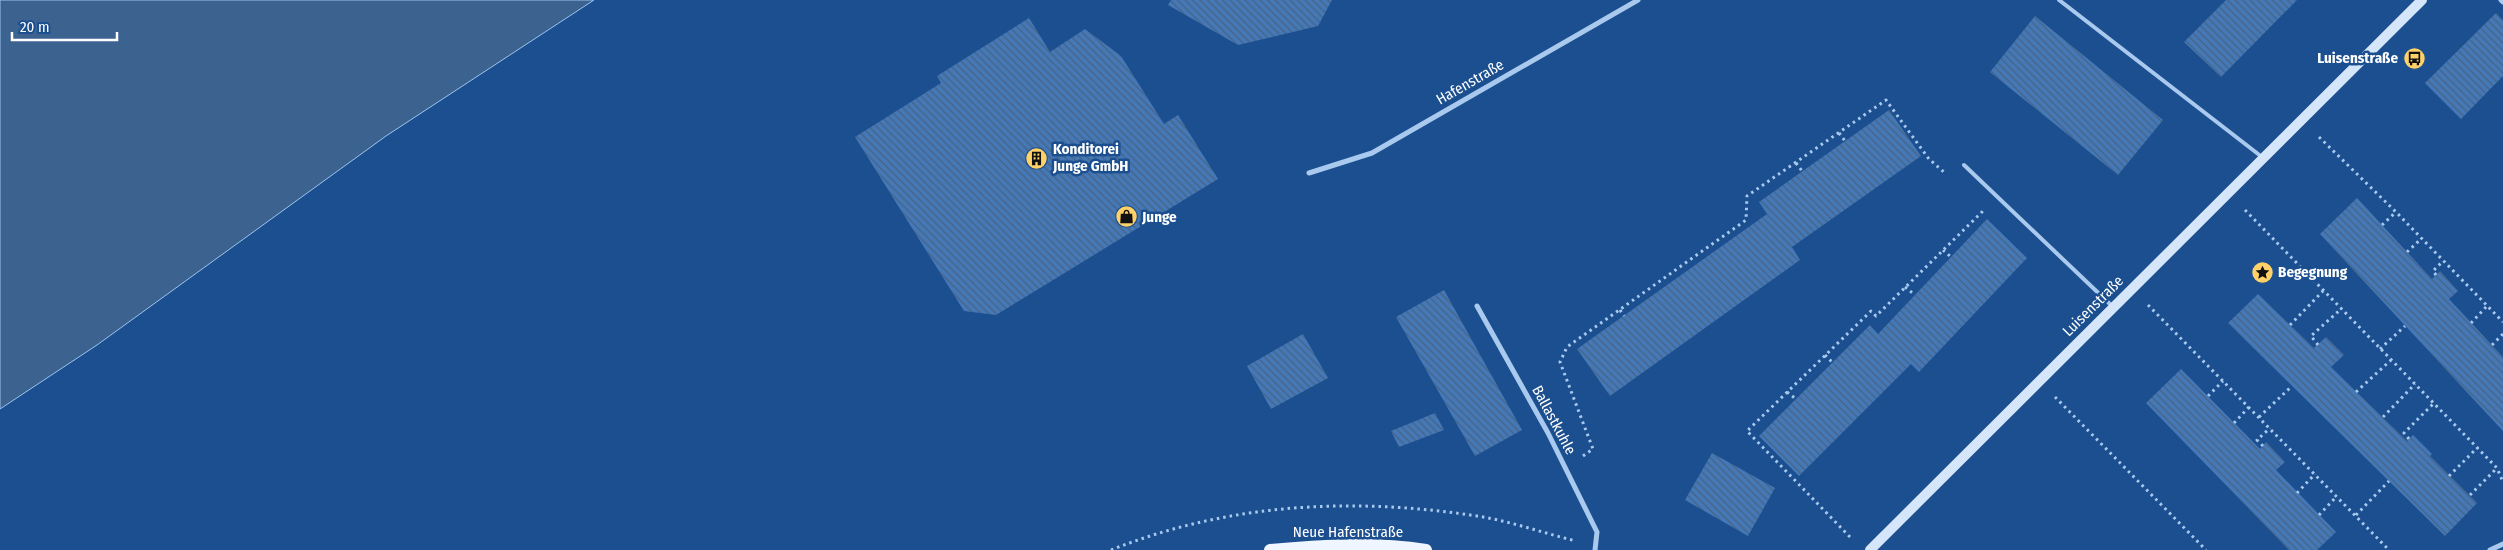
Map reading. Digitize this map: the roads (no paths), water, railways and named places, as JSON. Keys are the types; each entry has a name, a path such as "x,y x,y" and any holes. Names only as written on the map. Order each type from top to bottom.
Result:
{"main road":[{"name":"Neue Hafenstraße","path":"1270,550 1313,546 1404,547 1426,550"}],"street":[{"name":"Hafenstraße","path":"1309,174 1372,152 1638,0"},
{"name":"Luisenstraße","path":"1870,550 2422,0"},
{"name":"Ballastkuhle","path":"1478,306 1548,432 1597,532 1596,550"},
{"path":"2490,550 2503,544"}],"lane":[{"path":"2059,0 2264,158"},
{"path":"1964,165 2114,307"}],"water":[{"path":"0,0 594,0 386,136 97,345 0,409"}],"place":[{"name":"Luisenstraße","path":"2414,58"},
{"name":"Konditorei Junge GmbH","path":"1037,158"},
{"name":"Junge","path":"1126,217"},
{"name":"Begegnung","path":"2262,272"}]}
